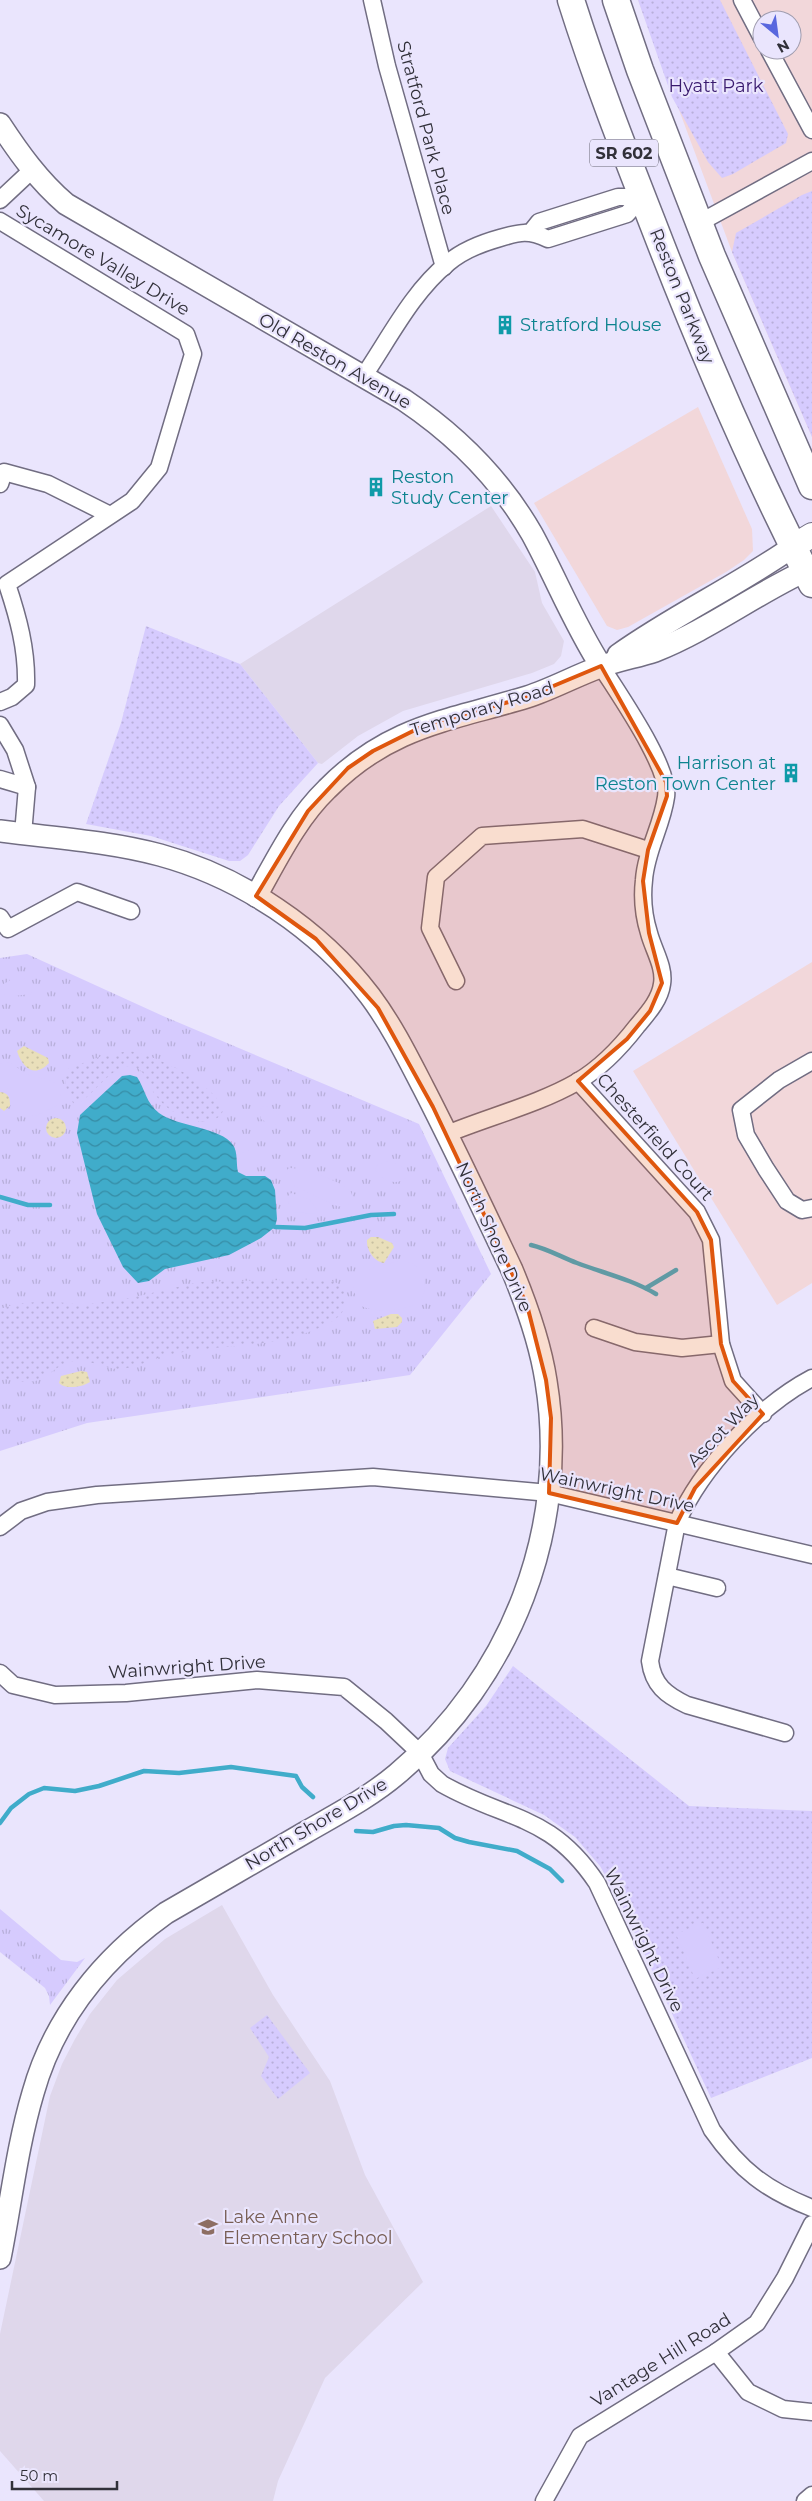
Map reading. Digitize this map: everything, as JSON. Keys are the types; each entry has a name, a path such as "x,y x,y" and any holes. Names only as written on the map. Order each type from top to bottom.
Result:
{"main road":[{"name":"Reston Parkway","path":"571,0 616,133 688,313 756,468 803,541 810,574"},
{"name":"SR 602","path":"616,0 699,223 812,486"}],"street":[{"name":"Stratford Park Place","path":"372,0 387,66 444,266"},
{"path":"742,0 752,19"},
{"path":"774,60 812,130"},
{"name":"Old Reston Avenue","path":"0,124 32,170 66,204 94,222 210,286 269,323 404,400 448,433 498,485 532,535 586,644 601,666"},
{"path":"699,223 812,161"},
{"name":"Sycamore Valley Drive","path":"0,200 32,170"},
{"path":"363,377 416,298 444,266 483,243 531,232 539,222 618,197 642,197"},
{"name":"Sycamore Valley Drive","path":"0,221 186,334 193,354 159,468 132,500 2,583 18,618 26,660 26,685 12,697 0,702"},
{"path":"0,484 4,472 48,484 110,514"},
{"name":"Temporary Road","path":"256,896 308,811 337,779 373,751 427,724 527,697 563,684 601,666 685,612 759,570 803,541"},
{"name":"Temporary Road","path":"601,666 654,651 810,574"},
{"path":"447,1134 559,1091 578,1081 607,1060 627,1039 650,1011 662,983 645,911 643,881 648,850 667,796 666,782 648,744 601,666"},
{"path":"0,725 15,750 27,787 23,834"},
{"path":"0,779 27,787"},
{"path":"456,981 430,928 436,877 482,836 583,829 648,850"},
{"name":"North Shore Drive","path":"0,831 123,846 161,855 197,868 256,896 316,940 369,994 399,1041 447,1134 512,1270 527,1305 538,1343 546,1380 551,1418 549,1493 538,1552 528,1588 507,1636 470,1697 437,1736 397,1775 356,1803 166,1913 142,1931 96,1974 58,2030 44,2060 33,2092 0,2258"},
{"path":"0,917 8,929 77,892 131,911"},
{"path":"812,1061 779,1080 741,1110 746,1135 787,1201 802,1210 812,1208"},
{"name":"Chesterfield Court","path":"578,1081 697,1212 711,1240 721,1344 733,1381 763,1414"},
{"path":"594,1328 635,1342 682,1348 721,1344"},
{"name":"Ascot Way","path":"784,1732 687,1705 664,1692 656,1682 650,1661 677,1523 695,1488 733,1443 763,1414 796,1386 812,1378"},
{"name":"Wainwright Drive","path":"0,1527 21,1511 47,1502 97,1496 373,1476 549,1493 812,1554"},
{"path":"667,1576 717,1588"},
{"name":"Wainwright Drive","path":"0,1672 14,1685 55,1695 126,1693 257,1680 344,1688 386,1721 420,1753 431,1774 442,1784 528,1820 568,1846 583,1863 596,1883 712,2130 738,2163 763,2185 812,2208"},
{"name":"Vantage Hill Road","path":"544,2501 580,2436 716,2352 756,2323 785,2278 812,2224"},
{"path":"716,2352 748,2392 782,2409 812,2412"},
{"path":"805,2501 812,2495"}],"highlighted area":[{"path":"601,666 666,782 667,796 648,850 643,881 649,933 662,983 650,1011 627,1039 578,1081 697,1212 711,1240 721,1344 733,1381 763,1414 695,1488 677,1523 549,1493 551,1418 546,1380 527,1305 433,1107 378,1008 316,939 256,896 308,811 348,768 373,751 427,724 527,697"}],"shaded area":[{"path":"638,0 812,0 812,437 732,252"},
{"path":"698,407 752,529 753,551 744,560 726,572 628,627 617,630 607,626 534,503"},
{"path":"491,506 535,572 542,603 564,641 561,656 554,664 532,673 403,711 358,736 322,764 318,763 240,664"},
{"path":"812,962 812,1283 777,1305 633,1071"},
{"name":"Lake Anne Elementary School","path":"222,1905 273,1995 330,2081 365,2175 423,2282 325,2378 278,2481 273,2501 44,2501 0,2451 0,2334 50,2096 62,2064 75,2039 90,2014 117,1980 165,1939"}],"green space":[{"name":"Hyatt Park","path":"638,0 720,0 788,134 786,143 733,174 722,178 708,162 672,97"},
{"path":"812,191 812,437 732,252 736,233"},
{"path":"146,626 240,664 318,763 279,806 248,855 240,861 229,861 151,836 86,824 121,723"},
{"path":"27,954 163,1016 419,1124 491,1274 410,1375 87,1423 0,1451 0,958"},
{"path":"25,978 34,984 31,994 6,997 1,989 2,985 12,979"},
{"path":"128,1051 168,1064 198,1081 219,1101 223,1111 212,1120 201,1122 181,1116 162,1103 141,1070 128,1066 111,1074 87,1097 74,1104 66,1088 65,1070 99,1057"},
{"path":"9,1062 26,1074 53,1082 61,1094 56,1106 35,1116 24,1112 14,1094 0,1083 0,1064"},
{"path":"264,1106 270,1107 280,1115 280,1120 276,1124 271,1125 261,1119 260,1109"},
{"path":"249,1150 256,1153 259,1160 256,1167 249,1170 242,1167 239,1160 242,1153"},
{"path":"389,1161 403,1168 407,1173 407,1177 399,1182 394,1182 380,1176 375,1168 378,1164"},
{"path":"289,1168 310,1172 342,1185 351,1192 352,1202 343,1207 337,1206 290,1184 285,1179 285,1172"},
{"path":"291,1193 309,1199 318,1211 315,1214 294,1212 289,1205 288,1196"},
{"path":"401,1261 415,1265 423,1275 425,1288 420,1302 406,1308 383,1311 361,1306 353,1290 360,1276 372,1268"},
{"path":"322,1279 333,1281 341,1287 345,1294 344,1310 339,1316 324,1326 300,1335 269,1342 189,1351 118,1369 86,1361 74,1361 64,1364 41,1379 31,1382 0,1378 0,1309 15,1304 48,1301 83,1305 130,1298 199,1282"},
{"path":"513,1666 689,1806 812,1811 812,2058 711,2098 619,1899 600,1866 575,1837 544,1815 450,1771 445,1759 448,1748 486,1706"},
{"path":"0,1909 61,1960 77,1962 85,1958 50,2005 49,1996 45,1988 0,1952"},
{"path":"703,1923 722,1967 695,1979 676,1934"},
{"path":"267,2015 310,2073 278,2099 261,2076 269,2057 250,2028"}],"sand":[{"path":"24,1046 48,1058 49,1063 44,1068 38,1070 29,1069 22,1062 17,1051"},
{"path":"0,1092 7,1095 10,1101 10,1106 4,1111 0,1108"},
{"path":"56,1118 63,1121 66,1128 63,1135 56,1138 49,1135 46,1128 49,1121"},
{"path":"371,1237 378,1237 392,1243 394,1247 384,1263 374,1258 369,1251 367,1240"},
{"path":"391,1314 398,1314 402,1318 402,1322 397,1327 375,1329 373,1321"},
{"path":"81,1371 87,1372 90,1382 74,1387 59,1383 61,1376"}],"water":[{"path":"130,1075 137,1077 148,1100 159,1113 167,1118 219,1134 227,1139 235,1148 238,1172 246,1176 265,1176 271,1180 275,1190 277,1219 275,1227 261,1238 229,1255 165,1269 149,1281 138,1283 123,1267 97,1214 77,1133 80,1115 122,1076"}],"waterway":[{"path":"0,1197 28,1205 50,1205"},
{"path":"275,1227 305,1228 371,1215 394,1214"},
{"path":"531,1245 627,1280 656,1294"},
{"path":"646,1288 676,1270"},
{"path":"0,1823 11,1808 29,1794 44,1788 75,1791 99,1786 144,1771 179,1773 231,1767 296,1776 302,1787 313,1797"},
{"path":"356,1831 373,1832 394,1826 406,1825 439,1828 455,1838 517,1851 550,1869 562,1881"}],"place":[{"name":"Stratford House","path":"505,325"},
{"name":"Reston Study Center","path":"376,487"},
{"name":"Harrison at Reston Town Center","path":"791,773"},
{"name":"Lake Anne Elementary School","path":"208,2227"}]}
